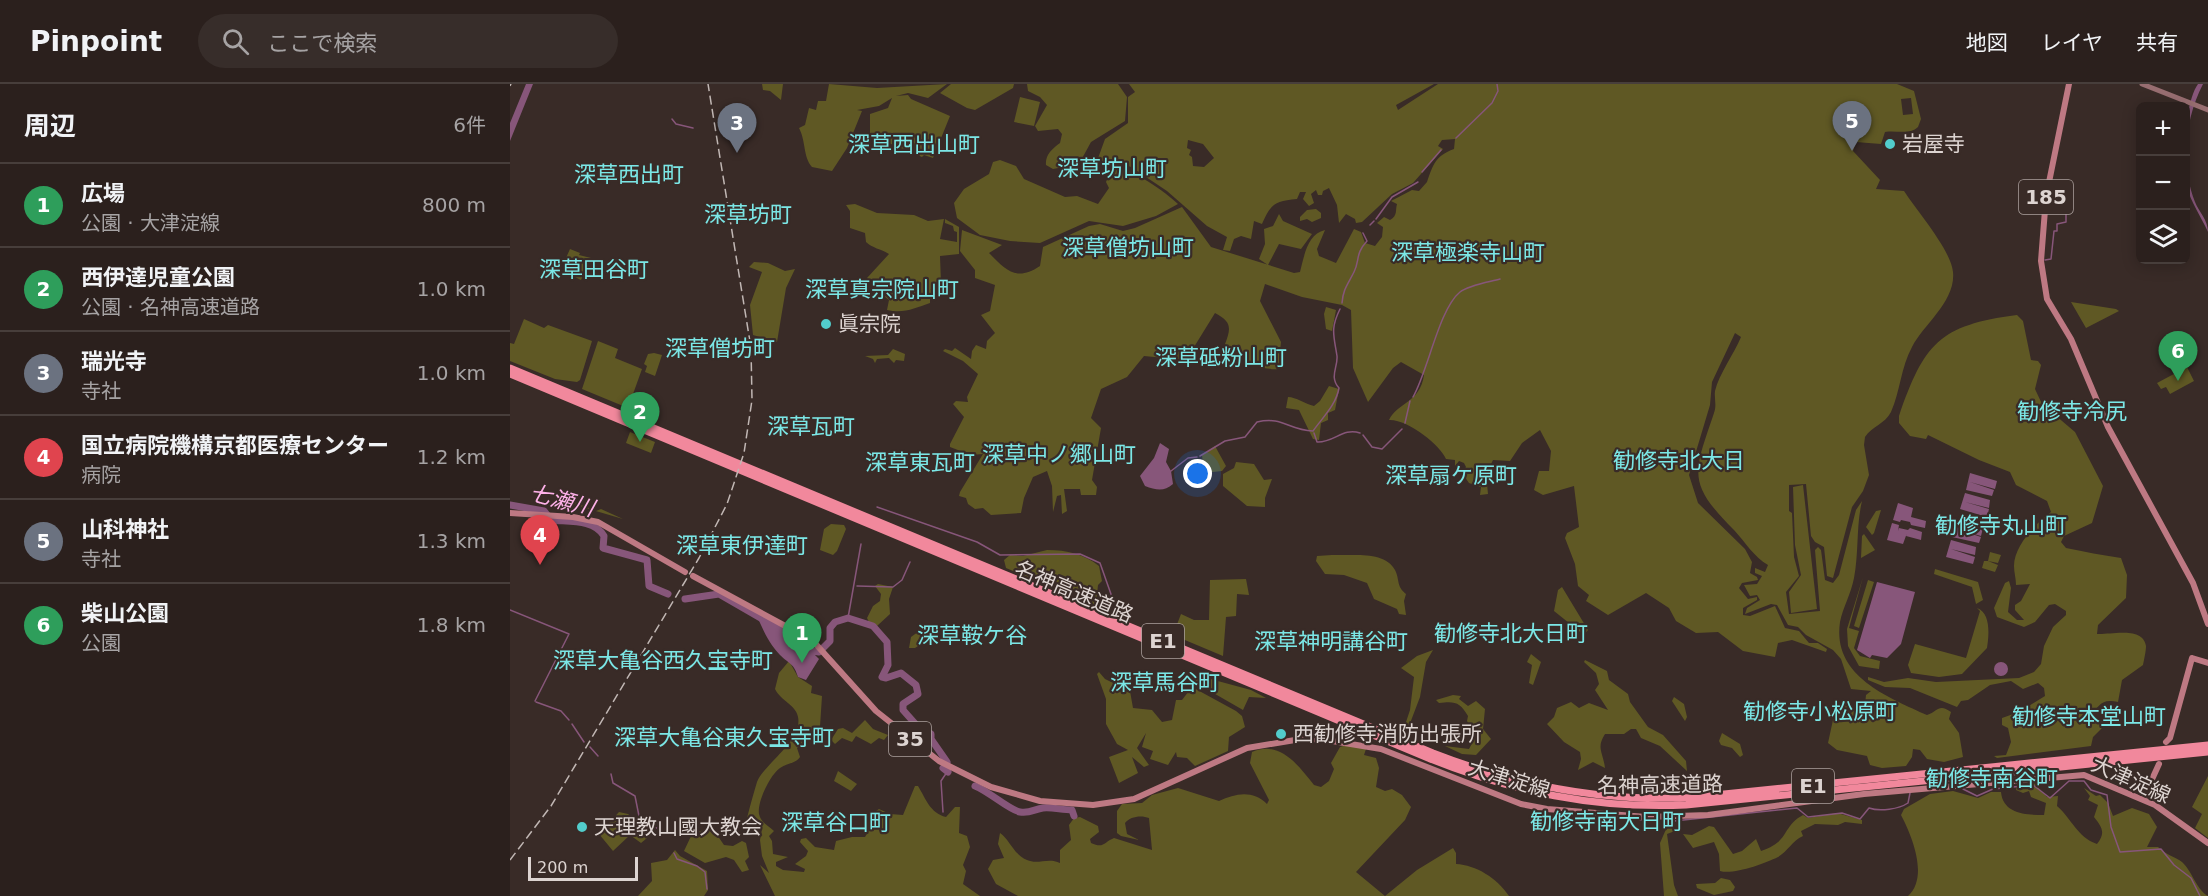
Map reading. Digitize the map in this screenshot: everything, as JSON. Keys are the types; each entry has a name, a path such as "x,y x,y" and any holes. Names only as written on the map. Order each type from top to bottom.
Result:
{"highway":[{"name":"名神高速道路","path":"510,368 1435,761 1499,784 1559,798 1629,806 1686,805 2202,749"},
{"name":"名神高速道路","path":"510,374 763,477"}],"main road":[{"name":"185","path":"2068,84 2046,197 2041,261 2047,299 2071,339 2108,427 2193,583 2208,624"},
{"path":"2142,84 2208,110"},
{"path":"510,513 598,522 685,572"},
{"name":"大津淀線","path":"693,576 787,626 822,650 876,711 939,761 991,787 1043,801 1093,805 1134,799 1247,748 1284,741 1320,739 1381,749 1521,804 1606,814 1662,817 1708,815 1864,794 2076,775 2090,777 2143,799 2180,821 2208,843"},
{"path":"2166,742 2170,738 2192,658 2208,663"},
{"path":"2143,799 2159,764"}],"shaded area":[{"path":"526,84 533,84 510,141 510,123"},
{"path":"762,84 783,84 781,100 770,91 763,90"},
{"path":"829,84 877,88 947,84 928,98 908,93 896,96 908,95 911,99 950,116 933,158 924,155 922,157 870,135 870,114 888,108 892,98 879,106 857,110 862,111 847,148 832,171 812,167 807,159 799,128 805,125 809,108 816,110 818,101 826,101"},
{"path":"951,84 1014,84 1013,88 975,110 940,93"},
{"path":"1027,84 1118,84 1127,97 1125,121 1091,142 1079,164 1053,169 1046,165 1047,158 1060,143 1062,134 1058,129 1038,131 1035,126 1047,105 1040,97 1028,91"},
{"path":"1129,84 1434,84 1396,105 1398,110 1438,84 1897,84 1914,91 1921,119 1918,127 1907,132 1885,132 1881,144 1856,142 1853,151 1880,180 1876,189 1904,191 1946,253 1951,263 1953,283 1945,302 1917,338 1908,355 1891,412 1865,437 1864,445 1869,475 1863,491 1852,507 1833,578 1827,576 1824,547 1815,542 1811,536 1806,484 1789,485 1789,511 1792,513 1794,557 1799,576 1786,592 1789,614 1820,611 1815,550 1818,547 1821,550 1825,580 1833,583 1839,575 1856,510 1862,501 1854,578 1840,622 1840,641 1845,657 1866,682 1880,692 1927,715 1941,708 1951,712 1949,719 1959,733 1963,757 1944,762 1927,759 1920,750 1913,749 1912,757 1906,766 1882,768 1870,765 1867,756 1837,750 1828,743 1836,706 1842,704 1860,711 1865,705 1866,695 1871,691 1851,689 1841,659 1833,650 1806,635 1798,627 1788,625 1777,605 1771,604 1745,614 1747,608 1760,600 1757,595 1750,596 1744,585 1757,584 1762,576 1755,573 1755,568 1765,572 1768,565 1754,554 1719,514 1701,488 1698,476 1702,450 1715,410 1717,384 1741,337 1735,333 1712,382 1710,405 1689,475 1698,503 1745,549 1752,562 1750,573 1758,580 1742,583 1739,588 1748,599 1757,597 1757,600 1743,608 1743,615 1750,616 1775,606 1785,628 1799,631 1809,643 1818,643 1827,649 1826,652 1792,640 1778,643 1775,657 1743,651 1718,632 1696,633 1676,621 1669,608 1646,593 1608,615 1586,601 1589,595 1578,586 1575,564 1565,538 1567,533 1579,527 1574,486 1543,495 1534,490 1539,471 1549,471 1551,451 1540,430 1522,443 1510,461 1493,460 1486,474 1488,494 1480,495 1481,487 1469,483 1462,473 1466,467 1464,463 1459,461 1455,466 1455,460 1446,459 1438,447 1423,434 1405,424 1389,420 1398,409 1414,397 1422,384 1424,375 1401,362 1393,368 1368,402 1353,368 1351,310 1342,305 1302,297 1265,284 1260,301 1281,342 1278,369 1257,365 1225,344 1229,326 1225,319 1215,313 1186,360 1144,356 1127,377 1101,389 1091,418 1101,428 1092,480 1097,487 1096,495 1081,495 1080,489 1064,489 1067,511 1062,514 1061,495 1057,496 1053,512 1052,486 1047,471 1033,477 1024,498 1021,513 991,515 983,508 975,509 968,504 966,498 959,496 960,492 983,454 971,455 950,447 964,417 953,404 956,401 968,402 967,397 978,374 963,361 943,351 945,349 952,351 955,348 971,359 976,345 986,349 987,341 995,333 981,315 990,311 995,285 975,278 975,270 960,251 962,230 1002,245 989,253 1006,269 1024,273 1040,266 1043,247 1089,226 1100,224 1123,231 1182,207 1211,247 1294,273 1300,272 1310,241 1319,232 1325,230 1317,249 1319,256 1336,263 1354,229 1361,232 1365,243 1375,246 1382,237 1383,227 1377,223 1384,217 1390,220 1395,215 1397,204 1391,201 1412,190 1419,191 1427,182 1439,158 1454,149 1455,139 1442,140 1438,146 1443,149 1413,183 1392,194 1362,222 1356,223 1355,219 1346,214 1339,223 1337,205 1329,188 1323,191 1322,195 1318,195 1316,190 1311,194 1314,203 1309,206 1303,199 1306,192 1300,192 1297,199 1274,205 1262,224 1254,221 1251,239 1241,236 1234,239 1230,251 1223,250 1227,237 1207,226 1167,191 1131,167 1121,163 1097,161 1105,139 1128,123 1128,97 1135,92","holes":["1911,98 1913,114 1903,115 1901,99","1188,140 1203,144 1214,158 1204,167 1193,166 1192,157 1189,155 1191,150 1187,148"]},
{"path":"2198,84 2203,84 2190,122 2190,104"},
{"path":"1020,97 1040,102 1034,126 1014,122"},
{"path":"1000,160 1016,166 1024,179 1065,197 1077,196 1098,204 1109,188 1106,182 1112,168 1119,168 1146,180 1178,204 1156,216 1123,226 1089,221 1040,243 1010,241 980,235 957,218 954,203 964,189 989,174 993,162"},
{"path":"2190,187 2207,224 2208,232 2191,197"},
{"path":"855,204 877,213 914,215 928,221 944,219 940,239 957,242 957,232 954,231 953,226 945,223 945,219 959,227 959,254 940,256 941,283 935,289 930,289 934,291 936,297 930,299 930,303 909,310 893,311 887,310 889,300 881,294 872,297 876,289 867,278 889,254 866,242 865,233 850,228 850,211 846,205"},
{"path":"1316,209 1321,213 1321,218 1312,222 1307,219 1300,221 1300,217 1307,210"},
{"path":"1279,214 1283,221 1312,234 1301,249 1279,244 1268,265 1259,259 1265,244 1264,229 1273,226"},
{"path":"570,249 580,253 579,255 591,258 581,280 563,271 568,262 566,258"},
{"path":"754,262 768,263 785,271 795,269 786,288 777,342 753,335 750,305 762,272 749,267"},
{"path":"2071,302 2116,309 2119,311 2086,328"},
{"path":"1326,307 1336,310 1332,331 1326,329 1324,314"},
{"path":"2017,315 2023,321 2031,360 2038,361 2041,365 2035,389 2042,404 2075,432 2103,486 2092,523 2064,536 2061,542 2066,548 2121,558 2127,575 2126,598 2098,625 2097,634 2133,634 2144,640 2146,648 2143,665 2122,680 2118,702 2104,702 2088,716 2089,719 2102,721 2104,726 2093,737 2091,746 1997,758 1994,756 2006,755 2011,742 2008,728 2002,725 2002,718 2019,712 2045,696 2044,688 2038,683 2023,689 2011,681 1990,685 1968,700 1961,701 1957,707 1910,688 1885,687 1868,680 1868,677 1884,682 1908,678 1936,682 2019,678 2034,672 2041,664 2044,646 2053,627 2066,615 2066,611 2055,604 2049,605 2035,622 2024,627 1997,617 1994,608 2005,583 2009,581 2011,588 2008,612 2017,620 2024,620 2015,610 2015,605 2021,601 2030,584 2016,585 2015,558 2027,536 2051,512 2047,501 2016,485 2010,472 1979,460 1928,435 1926,439 1910,436 1899,423 1899,416 1917,371 1938,342 1952,332 1969,325"},
{"path":"524,319 544,328 548,325 592,341 580,380 577,382 555,379 510,361 510,343 514,344"},
{"path":"598,341 618,349 615,358 642,369 628,408 582,389"},
{"path":"893,349 905,354 904,361 896,360 894,363 889,358 877,359 875,363 873,359 865,356 888,355"},
{"path":"648,354 662,355 655,376 645,372 647,366 644,364"},
{"path":"2187,367 2194,381 2170,394 2166,387 2161,389 2157,383"},
{"path":"1329,386 1339,389 1335,410 1328,413 1328,420 1321,423 1319,440 1313,439 1299,410 1286,408 1288,397 1314,406"},
{"path":"630,432 655,442 651,453 626,443"},
{"path":"1160,443 1169,449 1166,462 1171,471 1173,484 1160,490 1145,486 1140,476 1154,458"},
{"path":"1215,446 1226,466 1222,471 1204,473 1202,455"},
{"path":"1236,462 1254,464 1264,480 1272,479 1265,498 1265,507 1247,506 1223,486 1223,474 1234,468"},
{"path":"1970,473 1997,481 1995,489 1970,482 1994,490 1992,496 1966,490"},
{"path":"1803,485 1817,609 1791,613 1789,592 1801,575 1795,545 1793,487"},
{"path":"1965,493 1990,500 1989,508 1965,502 1989,509 1987,517 1960,509"},
{"path":"573,501 596,511 601,509 623,519 572,504"},
{"path":"1898,503 1913,508 1911,517 1926,521 1925,528 1911,525 1910,522 1893,520"},
{"path":"1881,510 1872,535 1866,527 1876,511"},
{"path":"1956,521 1983,528 1981,536 1957,529 1981,537 1979,543 1952,537"},
{"path":"1892,523 1899,525 1898,531 1899,528 1908,530 1910,528 1922,532 1921,540 1906,536 1907,533 1903,544 1887,540"},
{"path":"831,524 844,525 846,529 833,555 820,550 824,529"},
{"path":"1864,534 1875,550 1861,558 1862,536"},
{"path":"1951,540 1976,547 1975,555 1951,549 1975,557 1973,564 1946,557"},
{"path":"1047,550 1075,554 1099,566 1102,581 1098,585 1096,604 1092,605 1066,587 1042,583 1006,568 1004,560 1010,555 1023,556"},
{"path":"1990,552 2001,555 1998,563 1988,561"},
{"path":"1366,555 1383,559 1390,564 1406,594 1404,601 1406,615 1399,614 1397,609 1374,599 1367,583 1344,575 1325,574 1316,561 1317,556"},
{"path":"1984,561 1998,565 1995,572 1982,568"},
{"path":"1935,569 1978,582 1983,600 1976,604 1972,587 1934,574"},
{"path":"1863,577 1849,628 1859,631 1854,648 1860,656 1880,661 1879,669 1859,666 1848,646 1847,629"},
{"path":"1246,579 1249,595 1237,594 1236,616 1226,617 1223,656 1173,635 1181,614 1194,620 1209,620 1210,580"},
{"path":"1868,580 1874,582 1859,628 1854,626"},
{"path":"1877,582 1915,592 1901,644 1887,658 1872,655 1870,658 1857,650"},
{"path":"878,584 893,587 889,599 890,614 877,626 870,624 867,618 873,606 880,601 881,594 875,586"},
{"path":"1562,587 1588,630 1584,635 1554,611 1558,590"},
{"path":"1977,608 1982,611 1987,619 1987,648 1962,674 1939,677 1911,673 1908,665 1915,644 1966,658 1980,611"},
{"path":"759,613 799,636 809,647 815,649 815,655 819,659 806,680 798,677 793,666 773,646 757,616"},
{"path":"922,629 926,630 927,640 915,648 909,648 911,637"},
{"path":"1433,650 1426,662 1420,697 1409,726 1412,731 1410,733 1403,731 1410,710 1414,677 1401,668 1417,656"},
{"path":"1531,654 1541,662 1533,685 1529,683 1532,665 1527,662"},
{"path":"1585,660 1607,671 1609,680 1628,694 1630,702 1648,727 1663,735 1686,761 1687,771 1660,746 1641,738 1636,729 1631,729 1624,734 1605,734 1601,747 1605,768 1593,762 1578,770 1580,752 1564,742 1547,724 1554,717 1557,708 1571,702 1579,708 1589,703 1608,710 1595,690 1599,684 1596,673 1584,662"},
{"path":"789,661 798,677 812,686 811,693 822,696 819,742 809,735 806,736 802,745 797,748 800,757 776,771 768,782 760,803 760,817 774,831 769,836 772,841 773,854 788,857 776,862 776,866 783,870 804,872 805,869 795,864 806,856 808,851 800,842 801,839 806,838 815,847 834,850 836,841 865,837 868,832 869,819 873,813 879,809 890,814 903,815 915,786 918,786 929,805 941,815 946,817 955,807 960,807 959,833 967,836 970,847 963,865 966,871 963,884 980,896 775,896 760,865 769,873 762,856 760,840 762,829 746,823 757,782 789,743 798,726 797,713 775,689 779,673"},
{"path":"2001,662 2006,664 2008,669 2006,674 2001,676 1996,674 1994,669 1996,664"},
{"path":"1099,672 1105,679 1130,691 1133,708 1152,710 1162,722 1172,720 1176,700 1182,700 1192,687 1236,711 1242,716 1245,727 1229,737 1228,751 1195,766 1187,758 1177,757 1176,752 1168,765 1150,759 1153,751 1142,747 1146,733 1137,748 1149,765 1144,767 1132,757 1138,773 1119,783 1109,757 1128,750 1117,744 1106,724 1106,699 1097,674"},
{"path":"1203,677 1251,690 1266,698 1249,697 1243,710 1196,683 1195,679"},
{"path":"1453,695 1461,696 1459,699 1468,706 1476,701 1485,709 1483,729 1491,739 1476,755 1462,754 1445,746 1469,749 1473,738 1467,721 1468,716 1462,708 1456,703 1439,703 1436,700"},
{"path":"1674,697 1684,704 1687,717 1685,721 1672,701"},
{"path":"865,720 873,729 888,735 884,740 879,738 871,744 856,736 852,742 842,738 835,744 831,740 838,729 843,728 852,733"},
{"path":"1722,733 1740,744 1743,755 1740,757 1732,748 1721,745 1719,741"},
{"path":"1346,745 1366,749 1364,755 1376,758 1379,768 1376,787 1385,791 1392,789 1402,795 1411,807 1405,820 1356,872 1385,896 1018,896 996,884 988,869 993,860 1004,858 998,844 1000,833 1019,855 1027,860 1060,863 1060,850 1071,840 1069,825 1074,818 1080,817 1098,826 1099,832 1090,839 1095,845 1101,845 1114,838 1152,850 1149,818 1136,817 1125,823 1127,834 1139,840 1117,833 1117,811 1122,804 1142,803 1152,795 1178,788 1219,801 1244,794 1256,796 1267,804 1269,800 1250,763 1252,752 1271,749 1288,756 1314,785 1321,787 1329,781 1334,769 1331,763 1340,747"},
{"path":"838,771 857,784 851,791 834,781"},
{"path":"2208,776 2208,838 2195,828 2202,814 2192,807"},
{"path":"2034,783 2047,797 2058,796 2057,806 2084,837 2097,844 2102,833 2094,817 2098,805 2088,800 2090,796 2084,788 2096,796 2100,795 2108,803 2113,816 2132,808 2149,814 2157,827 2147,847 2158,847 2182,862 2200,889 2208,896 1908,896 1914,888 1918,868 1914,845 1901,815 1904,809 1930,794 1953,791 1978,798 1991,792 2001,792 2006,805 2016,812 2044,815 2046,803 2031,797 2029,791 2023,793 2016,790 2017,786"},
{"path":"619,812 628,814 652,834 641,843 630,835 613,851 599,834"},
{"path":"1837,813 1862,820 1862,824 1845,822 1838,825 1815,824 1801,831 1803,836 1778,857 1757,866 1726,872 1720,871 1719,854 1714,842 1693,848 1683,834 1692,835 1709,826 1714,827 1733,854 1742,851 1756,839 1761,851 1777,843 1791,824 1803,815 1808,818"},
{"path":"1672,826 1675,831 1667,834 1674,885 1678,896 1664,896 1660,843 1667,827"},
{"path":"704,830 715,832 724,845 733,846 742,841 746,843 749,857 745,861 749,870 742,872 734,860 726,857 705,863 684,851 692,834"},
{"path":"1453,848 1456,853 1456,864 1471,867 1485,874 1509,896 1385,896 1417,870"},
{"path":"675,850 680,856 707,871 708,890 704,896 638,896 652,881 651,863 667,860"},
{"path":"1721,878 1730,880 1735,887 1733,891 1714,895 1697,888 1696,884 1715,883"}],"waterway":[{"path":"1456,138 1492,103 1498,91 1497,84"},
{"path":"672,119 676,124 693,128"},
{"path":"1422,172 1441,150"},
{"path":"1376,219 1392,197 1418,182"},
{"path":"2045,260 2051,259 2057,224 2066,222 2066,208"},
{"path":"1370,225 1374,221"},
{"path":"1342,303 1345,290 1356,268 1359,253 1367,241 1363,233"},
{"path":"1413,397 1440,326 1453,300 1468,287 1500,279"},
{"path":"1200,456 1225,441 1245,437 1257,422 1280,422 1313,431 1332,405 1339,388 1335,380 1337,356 1334,333 1340,309"},
{"path":"1405,423 1410,401"},
{"path":"1363,435 1372,447 1382,449 1402,429"},
{"path":"1314,433 1317,442 1323,442 1343,433 1360,433"},
{"path":"1171,471 1188,458 1197,457"},
{"name":"七瀬川","path":"510,505 544,511 551,520 581,522 594,527 604,536 603,548 647,560 649,586 668,594"},
{"path":"877,507 977,542 1000,555 1080,554 1100,563 1112,597"},
{"path":"848,618 861,544"},
{"path":"857,586 893,587 902,580 910,562"},
{"name":"七瀬川","path":"685,599 719,594 764,620"},
{"path":"510,610 569,634 535,701"},
{"name":"七瀬川","path":"807,650 819,652 830,641 830,628 835,622 848,618 873,626 887,642 888,665 882,677 886,678 901,673 916,685 918,694 903,704 903,710 919,728 931,734 931,739 947,762"},
{"path":"536,702 561,711 569,720"},
{"path":"572,724 584,742"},
{"path":"590,747 598,756"},
{"name":"七瀬川","path":"943,768 948,772"},
{"path":"943,812 941,781 947,772"},
{"path":"611,774 613,783 635,796 639,816"},
{"path":"1963,789 1977,796 1993,789 2033,785 2050,798 2069,781 2084,781 2091,790 2107,795 2111,827 2120,852 2161,849 2174,865 2191,878 2200,896"},
{"name":"七瀬川","path":"975,786 1020,812 1050,808 1072,810 1074,816"},
{"path":"1674,821 1797,808 1808,817 1842,813 1860,819 1869,808 1884,810 1908,803 1910,793"},
{"path":"1589,816 1616,819"},
{"path":"642,818 661,831"},
{"path":"1639,820 1654,820"},
{"path":"674,853 677,859 697,866 705,872 707,889"}],"railway":[{"path":"510,860 551,806 699,558 727,504 744,453 752,400 751,348 708,84"}],"place":[{"name":"岩屋寺","path":"1890,144"},
{"name":"山科神社","path":"1852,151"},
{"name":"瑞光寺","path":"737,153"},
{"name":"眞宗院","path":"826,324"},
{"name":"柴山公園","path":"2178,381"},
{"name":"西伊達児童公園","path":"640,442"},
{"name":"国立病院機構京都医療センター","path":"540,565"},
{"name":"広場","path":"802,663"},
{"name":"西勧修寺消防出張所","path":"1281,734"},
{"name":"天理教山國大教会","path":"582,827"}],"district":[{"name":"深草西出山町","path":"914,144"},
{"name":"深草坊山町","path":"1112,168"},
{"name":"深草西出町","path":"629,174"},
{"name":"深草坊町","path":"748,214"},
{"name":"深草僧坊山町","path":"1128,247"},
{"name":"深草極楽寺山町","path":"1468,252"},
{"name":"深草田谷町","path":"594,269"},
{"name":"深草真宗院山町","path":"882,289"},
{"name":"深草僧坊町","path":"720,348"},
{"name":"深草砥粉山町","path":"1221,357"},
{"name":"勧修寺冷尻","path":"2072,411"},
{"name":"深草瓦町","path":"811,426"},
{"name":"深草中ノ郷山町","path":"1059,454"},
{"name":"勧修寺北大日","path":"1679,460"},
{"name":"深草東瓦町","path":"920,462"},
{"name":"深草扇ケ原町","path":"1451,475"},
{"name":"勧修寺丸山町","path":"2001,525"},
{"name":"深草東伊達町","path":"742,545"},
{"name":"勧修寺北大日町","path":"1511,633"},
{"name":"深草鞍ケ谷","path":"972,635"},
{"name":"深草神明講谷町","path":"1331,641"},
{"name":"深草大亀谷西久宝寺町","path":"663,660"},
{"name":"深草馬谷町","path":"1165,682"},
{"name":"勧修寺小松原町","path":"1820,711"},
{"name":"勧修寺本堂山町","path":"2089,716"},
{"name":"深草大亀谷東久宝寺町","path":"724,737"},
{"name":"勧修寺南谷町","path":"1992,778"},
{"name":"勧修寺南大日町","path":"1607,821"},
{"name":"深草谷口町","path":"836,822"}]}
